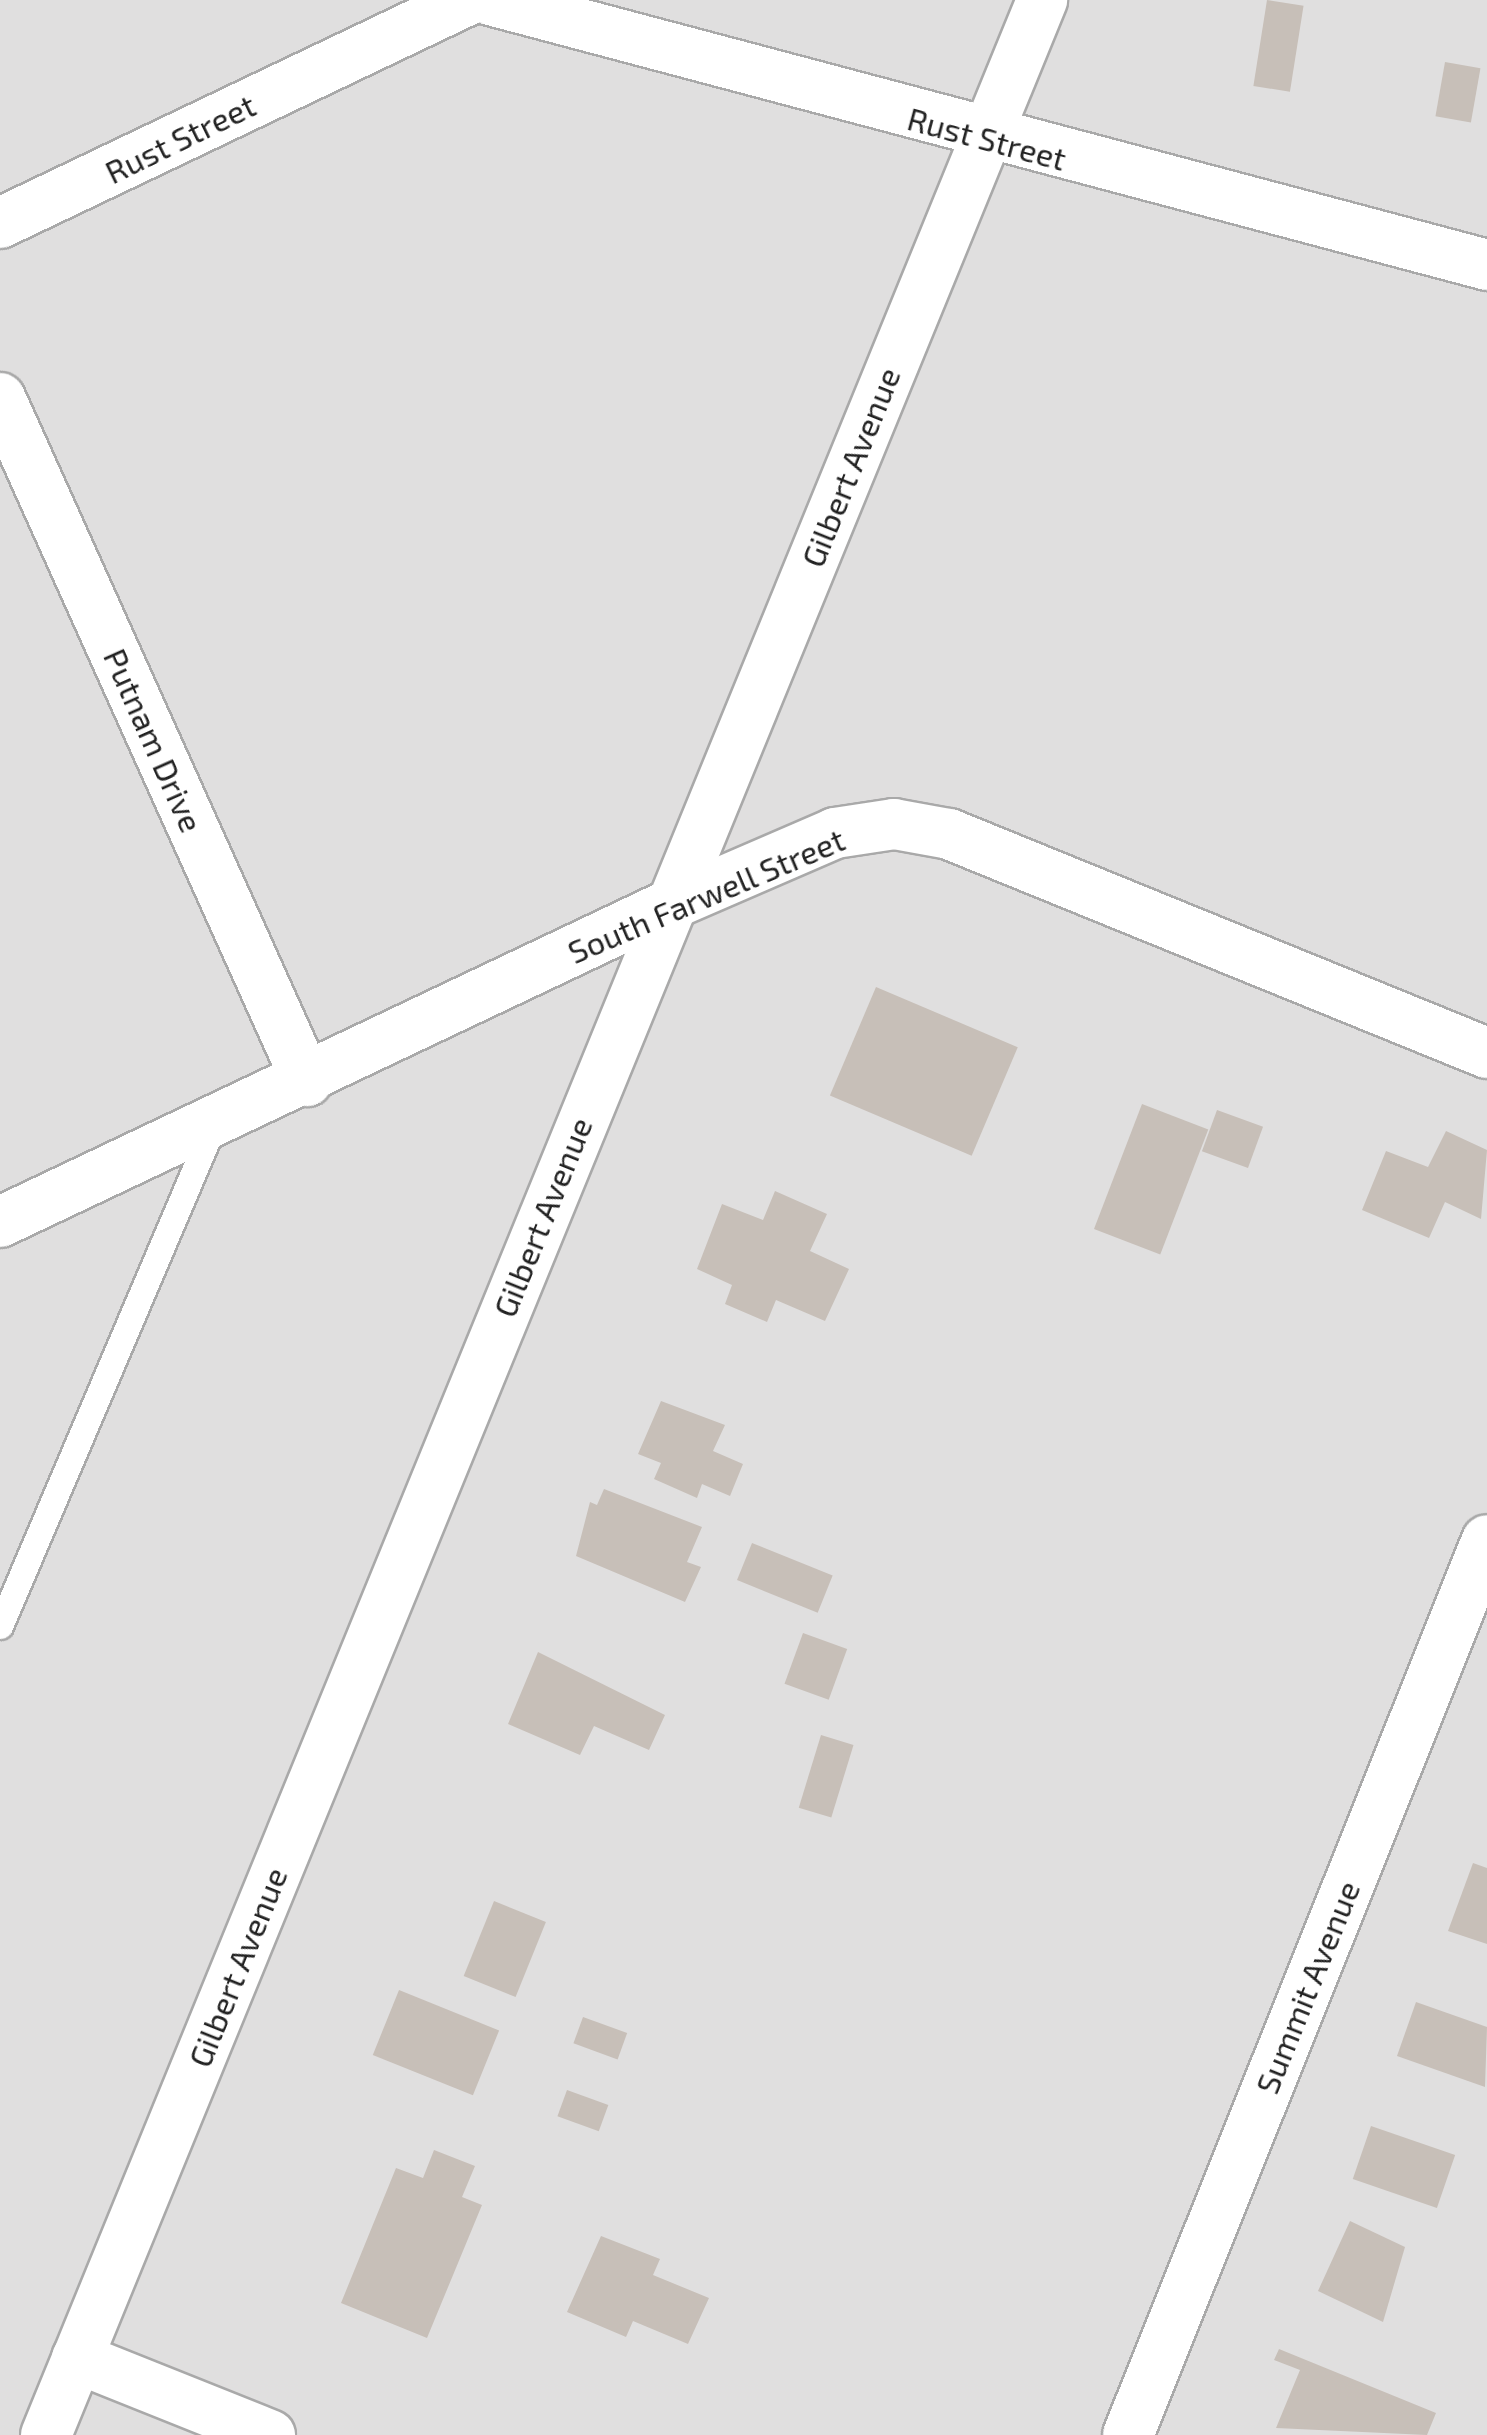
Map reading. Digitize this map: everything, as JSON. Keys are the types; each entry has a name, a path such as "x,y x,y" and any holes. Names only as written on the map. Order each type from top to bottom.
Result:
{"street":[{"name":"Rust Street","path":"0,224 468,0"},
{"name":"Rust Street","path":"490,0 986,138 1487,265"},
{"name":"Gilbert Avenue","path":"46,2435 1042,0"},
{"name":"Putnam Drive","path":"0,398 307,1081"},
{"name":"South Farwell Street","path":"0,1222 307,1081 669,905 835,833 894,824 948,834 1487,1053"},
{"name":"Summit Avenue","path":"1128,2435 1487,1540"},
{"path":"78,2358 270,2435"}],"lane":[{"path":"0,1626 214,1124"}],"shaded area":[{"path":"0,0 1487,0 1487,2435 0,2435"}],"building":[{"path":"1267,0 1304,6 1290,92 1253,86"},
{"path":"1445,62 1480,68 1471,122 1435,116"},
{"path":"876,987 1018,1047 972,1156 830,1096"},
{"path":"1142,1104 1208,1129 1160,1255 1094,1229"},
{"path":"1217,1110 1263,1127 1248,1168 1202,1151"},
{"path":"1446,1131 1487,1150 1481,1219 1445,1202 1429,1238 1362,1210 1386,1151 1428,1167"},
{"path":"775,1191 827,1214 810,1251 849,1269 825,1321 776,1300 767,1322 725,1304 732,1285 697,1269 722,1204 763,1220"},
{"path":"661,1401 725,1425 713,1451 743,1464 730,1496 702,1484 697,1498 654,1479 661,1463 638,1454"},
{"path":"604,1489 702,1527 687,1562 701,1567 685,1602 576,1556 590,1502 597,1505"},
{"path":"752,1543 833,1576 818,1613 737,1580"},
{"path":"803,1633 847,1649 829,1700 785,1684"},
{"path":"538,1652 665,1715 649,1750 594,1726 580,1755 508,1724"},
{"path":"821,1735 854,1745 831,1818 799,1808"},
{"path":"1473,1863 1487,1868 1487,1944 1448,1931"},
{"path":"494,1901 546,1922 516,1997 464,1976"},
{"path":"399,1990 499,2030 473,2095 373,2055"},
{"path":"1416,2002 1487,2027 1485,2087 1397,2056"},
{"path":"583,2017 627,2033 618,2059 573,2043"},
{"path":"567,2090 608,2105 599,2131 557,2116"},
{"path":"1371,2126 1455,2155 1437,2208 1353,2179"},
{"path":"434,2150 475,2166 462,2197 482,2205 427,2338 341,2303 396,2168 423,2178"},
{"path":"1350,2221 1405,2247 1383,2322 1318,2291"},
{"path":"601,2236 660,2259 653,2275 709,2298 688,2344 633,2321 626,2337 567,2312"},
{"path":"1279,2349 1436,2413 1427,2435 1276,2428 1300,2370 1274,2360"}]}
